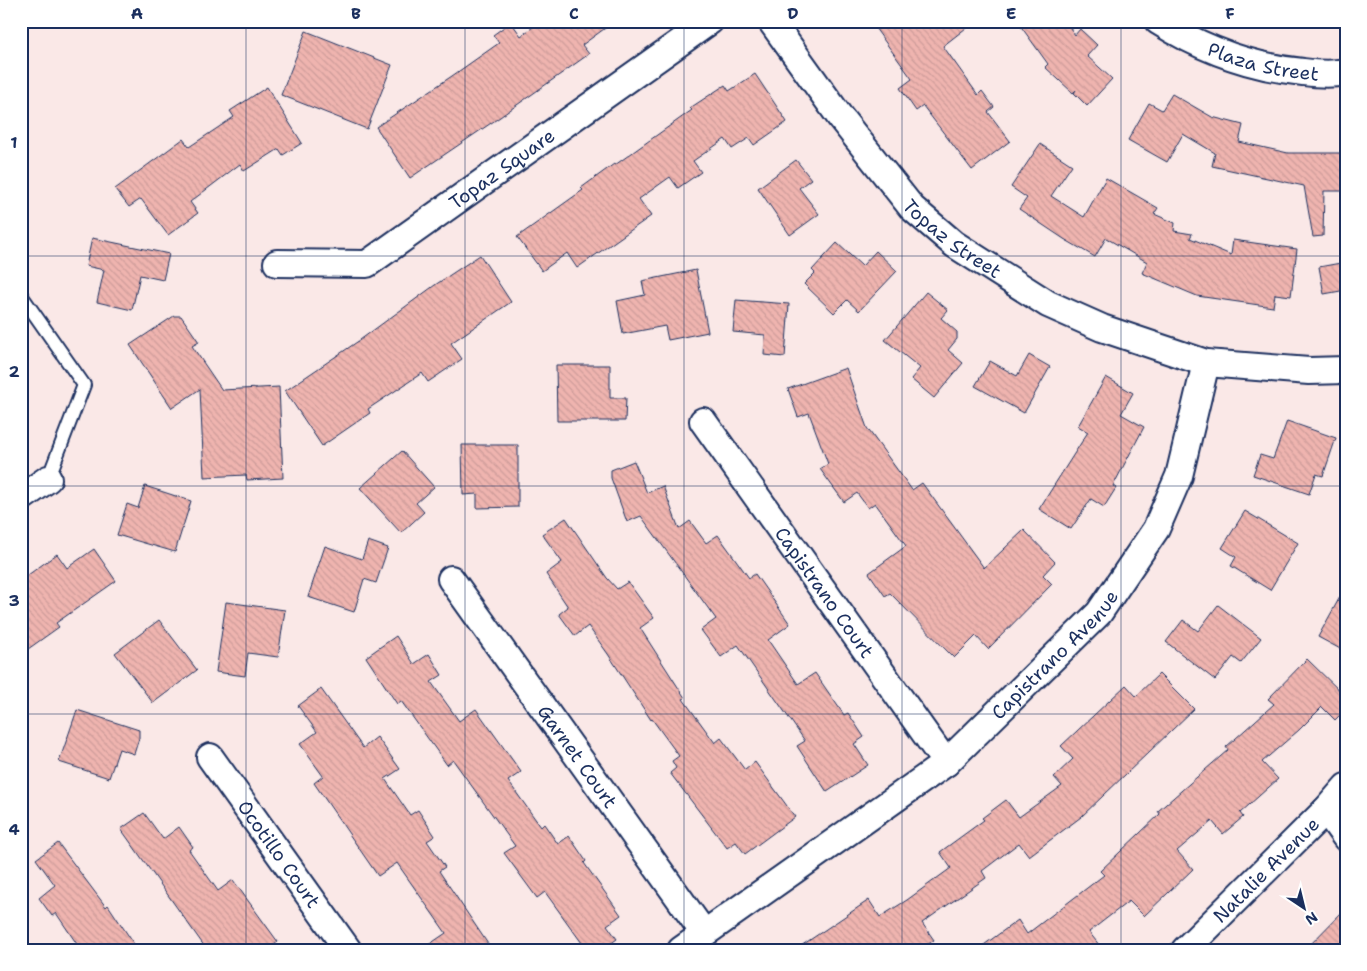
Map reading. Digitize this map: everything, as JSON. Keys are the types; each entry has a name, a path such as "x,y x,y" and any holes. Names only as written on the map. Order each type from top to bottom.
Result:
{"street":[{"name":"Topaz Square","path":"277,264 366,264 710,21"},
{"name":"Topaz Street","path":"772,21 840,117 912,208 954,244 1048,304 1102,328 1206,363"},
{"name":"Plaza Street","path":"1158,21 1176,33 1229,56 1279,70 1331,75 1346,72"},
{"path":"1206,363 1309,371 1346,370"},
{"name":"Capistrano Avenue","path":"681,950 946,764 1099,613 1156,529 1179,476 1206,363"},
{"name":"Capistrano Court","path":"703,421 946,764"},
{"path":"21,498 48,479"},
{"name":"Garnet Court","path":"451,579 704,933"},
{"name":"Ocotillo Court","path":"210,757 348,950"},
{"name":"Natalie Avenue","path":"1184,950 1326,810 1346,787"},
{"path":"1326,810 1346,838"}],"lane":[{"path":"21,295 84,385 48,479"}],"building":[{"path":"541,21 615,21 582,45 589,54 410,178 376,127 499,43 493,35 511,22 521,36"},
{"path":"870,21 975,21 943,46 978,95 982,91 994,107 988,112 1010,141 972,170 923,106 916,111 900,88 912,79"},
{"path":"1017,21 1065,21 1075,35 1080,29 1097,45 1087,56 1112,79 1087,106 1074,93 1076,90 1073,93 1045,67 1048,64"},
{"path":"306,31 392,65 367,129 281,95"},
{"path":"755,74 787,122 754,145 749,138 732,149 725,139 693,161 701,172 678,188 670,177 639,199 651,216 577,268 567,253 542,271 517,237 583,190 581,188 614,164 692,110 690,108 725,85 729,91"},
{"path":"267,87 302,143 283,155 279,149 244,171 240,164 190,202 198,213 168,235 141,199 129,207 115,189 183,139 189,147 234,117 230,111"},
{"path":"1172,94 1212,117 1243,125 1239,142 1288,153 1346,153 1346,191 1324,191 1323,236 1313,237 1304,186 1212,166 1215,153 1183,134 1167,162 1128,140 1149,103 1162,110"},
{"path":"1040,144 1072,165 1051,196 1084,217 1106,178 1158,208 1154,214 1175,223 1174,231 1192,234 1190,238 1231,255 1233,240 1297,249 1291,296 1275,294 1273,307 1197,296 1142,273 1147,262 1106,238 1095,257 1064,239 1019,209 1027,198 1011,187"},
{"path":"796,160 811,179 799,188 819,214 790,235 758,188"},
{"path":"92,238 169,254 163,280 140,275 132,310 97,302 104,270 86,266"},
{"path":"837,243 862,266 876,251 897,271 859,311 847,300 834,313 804,284 815,273 812,270"},
{"path":"480,255 511,302 451,343 462,359 428,382 422,373 368,409 370,413 322,446 285,391"},
{"path":"1346,262 1346,290 1324,294 1319,267"},
{"path":"696,270 708,332 668,340 665,326 623,334 617,301 645,295 642,281"},
{"path":"926,292 948,310 941,318 957,332 957,339 948,350 963,363 934,398 911,379 920,368 885,340"},
{"path":"736,300 789,304 785,357 764,355 765,335 733,332"},
{"path":"174,316 181,316 199,342 192,346 222,390 279,387 283,478 247,480 246,475 204,477 200,389 172,408 130,345"},
{"path":"1029,355 1050,367 1024,413 975,386 990,361 1017,376"},
{"path":"556,365 610,365 610,398 626,398 625,421 557,421"},
{"path":"846,368 867,428 912,490 922,483 984,568 1024,530 1055,562 1043,575 1052,584 988,649 976,636 954,658 890,593 885,596 869,573 906,546 875,503 868,508 857,493 844,502 820,469 828,464 809,413 798,417 788,389"},
{"path":"1106,377 1133,393 1121,414 1144,427 1113,486 1116,488 1104,507 1091,499 1071,529 1039,509 1088,432 1078,426"},
{"path":"1287,421 1336,438 1323,476 1316,474 1309,494 1253,475 1260,455 1273,459"},
{"path":"462,445 518,445 518,507 477,508 477,494 463,495"},
{"path":"402,451 434,487 416,503 424,512 401,533 360,488"},
{"path":"634,461 647,493 663,486 679,529 690,521 706,543 718,535 749,578 755,574 790,624 768,640 798,684 815,673 844,715 848,713 864,737 854,744 868,765 827,792 797,746 805,741 738,645 721,657 701,630 716,619 641,516 627,522 611,478 611,470"},
{"path":"145,486 191,501 175,552 117,535 127,504 138,508"},
{"path":"1245,511 1298,543 1270,590 1231,566 1236,557 1222,548"},
{"path":"566,518 607,578 617,589 628,582 654,618 640,628 685,698 683,699 715,743 721,738 745,770 755,762 795,817 745,854 736,842 727,848 670,773 676,768 672,761 679,756 651,720 588,626 575,636 559,614 568,607 546,574 562,562 542,534"},
{"path":"368,541 388,548 376,583 364,579 354,612 308,597 325,546 362,559"},
{"path":"94,549 116,581 56,623 59,627 21,654 21,580 57,554 67,568"},
{"path":"1346,586 1346,652 1318,637"},
{"path":"226,602 285,610 278,657 248,653 245,676 216,672"},
{"path":"1218,605 1261,638 1241,663 1233,657 1215,680 1166,642 1183,620 1198,631"},
{"path":"159,620 197,670 153,703 115,653"},
{"path":"396,636 414,664 429,654 442,675 431,682 459,721 476,709 521,772 508,781 541,827 544,824 558,844 569,836 586,861 584,863 621,915 607,925 617,939 602,950 587,950 545,892 537,898 504,853 515,846 453,760 447,765 401,701 397,704 366,657"},
{"path":"1307,659 1346,697 1346,709 1335,720 1322,707 1262,762 1278,779 1240,813 1243,817 1223,834 1212,821 1177,851 1193,869 1144,916 1129,901 1089,932 1103,950 977,950 1018,920 1027,934 1104,875 1100,871 1160,814 1158,811 1228,750 1226,747 1274,704 1268,699"},
{"path":"1159,674 1194,709 1081,817 1029,856 1019,843 982,871 986,878 922,923 934,940 920,950 795,950 869,900 880,917 907,900 951,868 940,852 984,820 982,818 1006,800 1019,817 1062,786 1054,777 1073,759 1061,746 1126,685 1136,696"},
{"path":"321,689 363,748 377,737 400,769 385,779 410,815 418,810 435,836 427,841 445,867 439,871 492,950 421,950 446,933 397,863 378,876 314,783 323,776 300,744 317,732 298,706"},
{"path":"77,710 139,730 139,738 134,754 119,749 109,778 59,762"},
{"path":"144,813 163,839 179,827 193,847 189,850 218,891 233,880 278,942 266,950 207,950 121,829"},
{"path":"58,843 106,907 108,905 138,950 81,950 56,913 52,916 39,898 55,885 36,859"},
{"path":"1346,908 1346,950 1305,950"}]}
